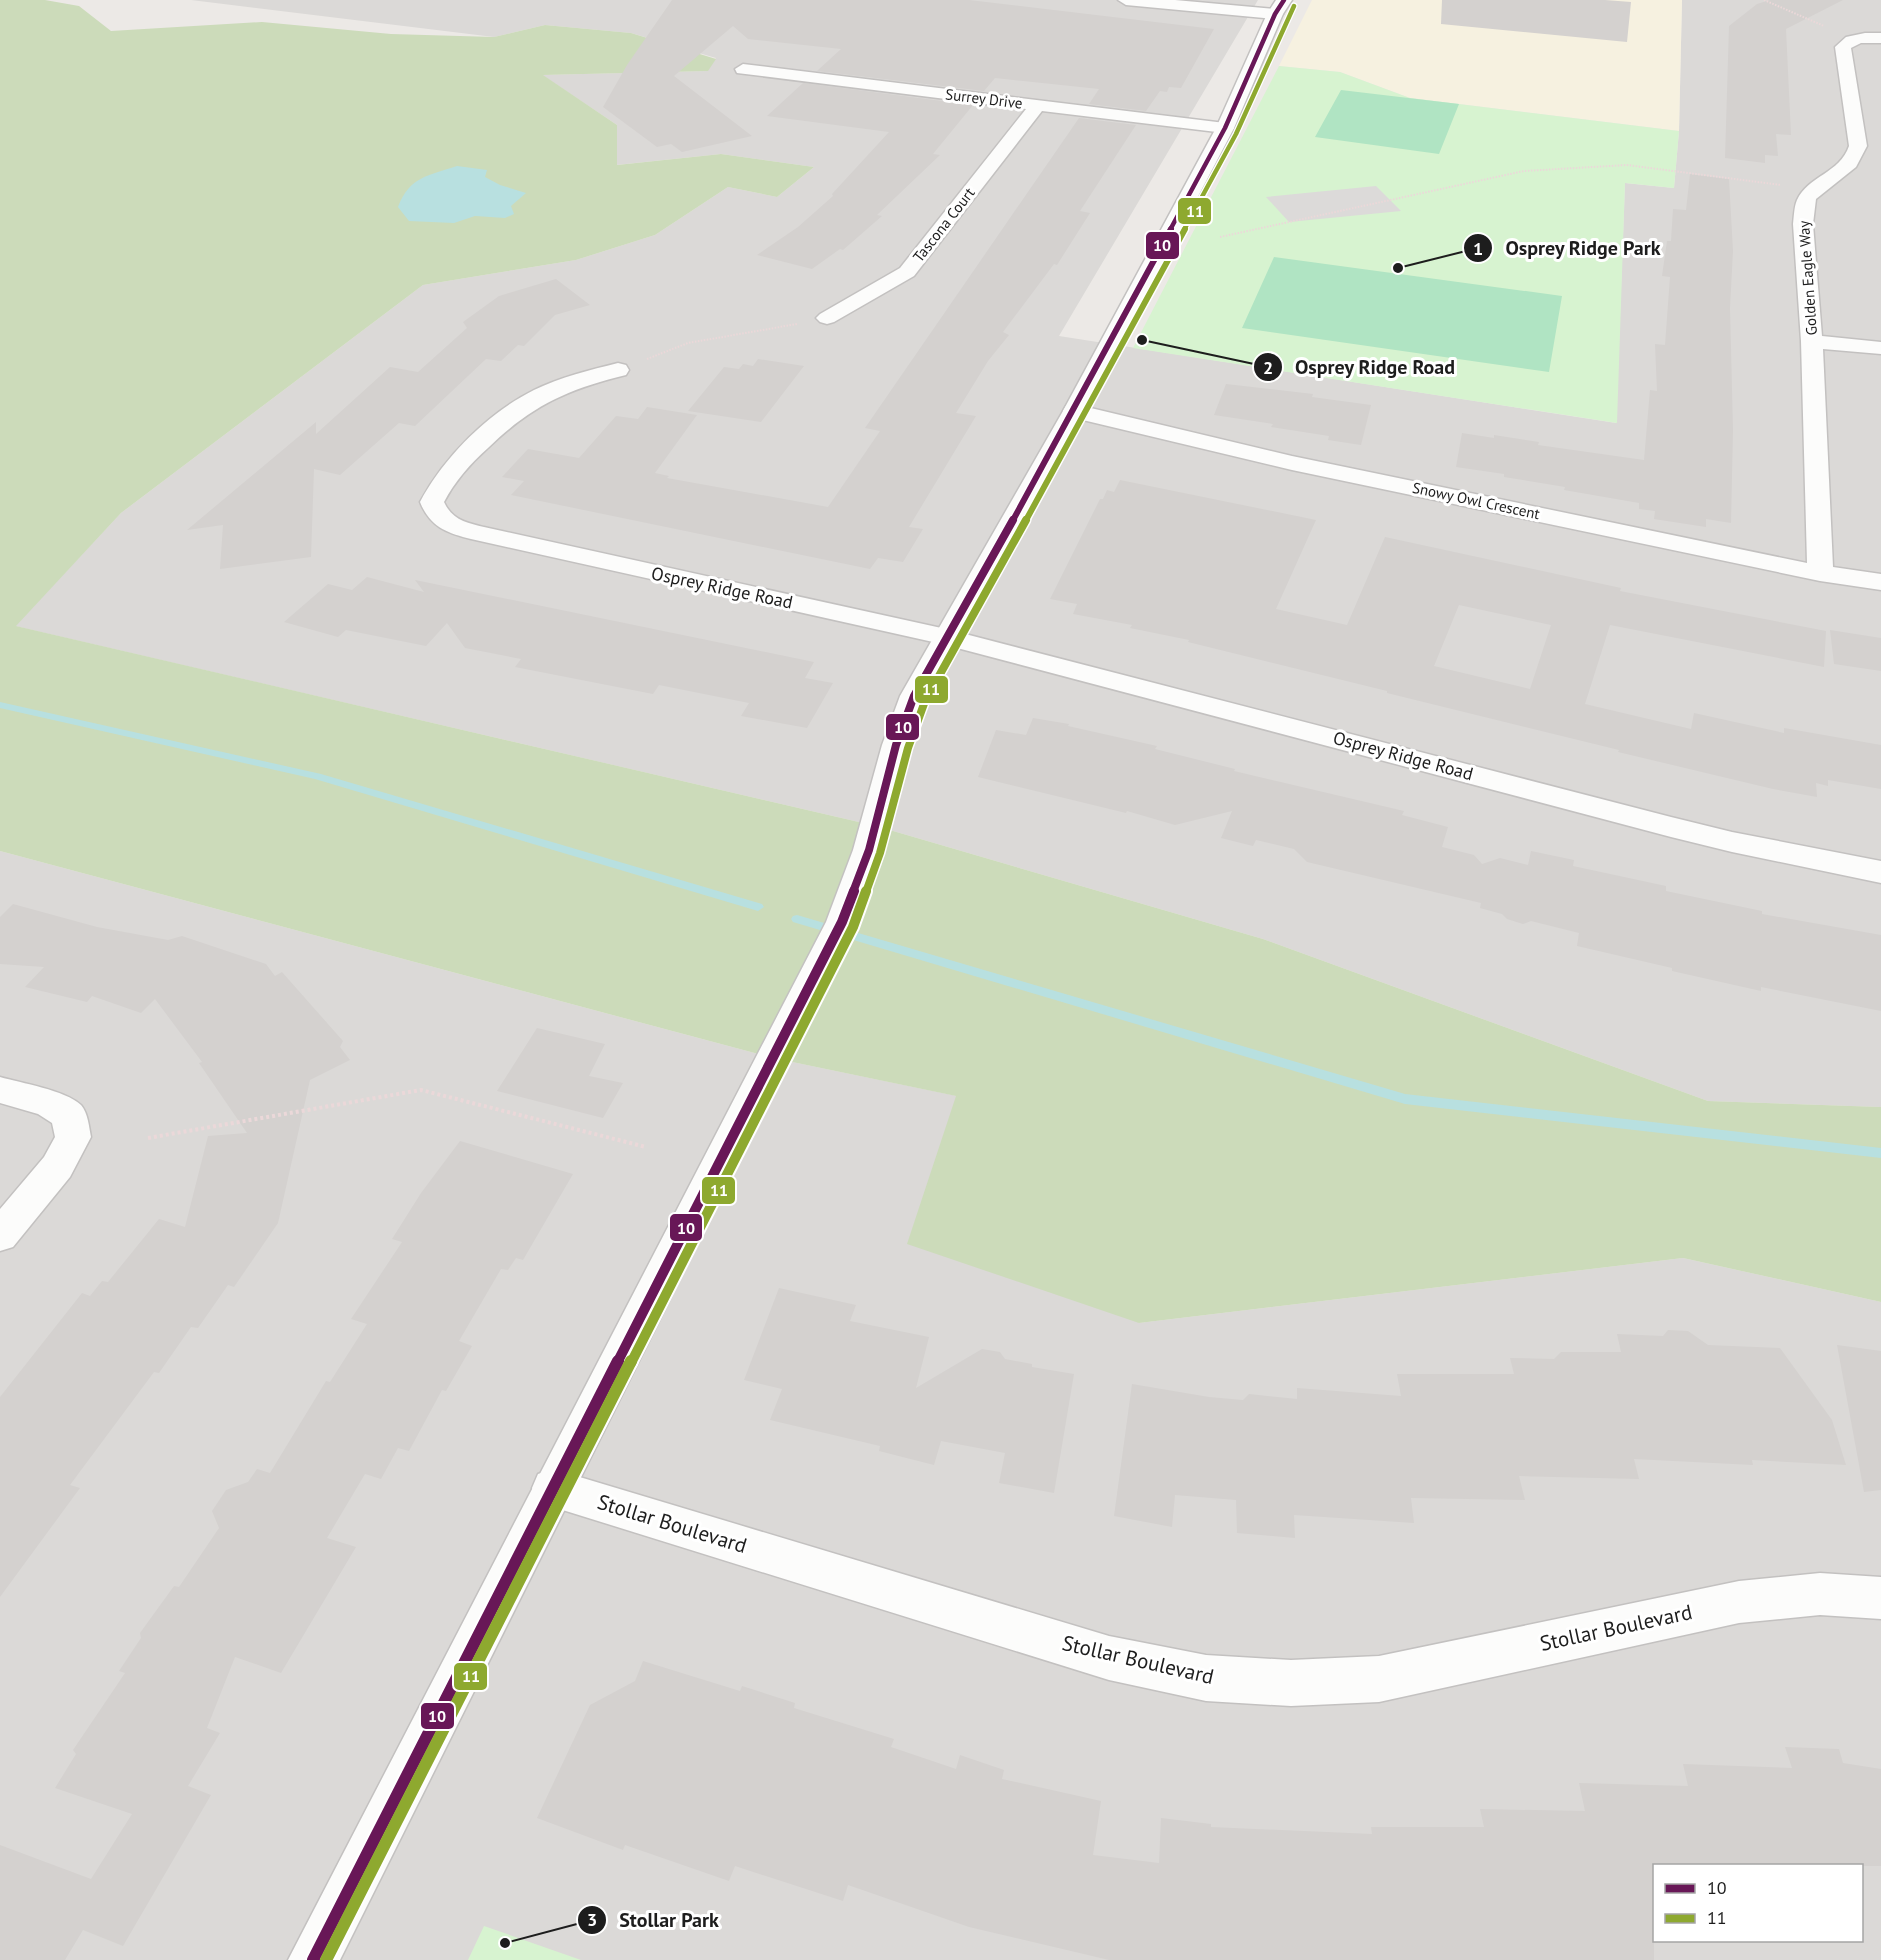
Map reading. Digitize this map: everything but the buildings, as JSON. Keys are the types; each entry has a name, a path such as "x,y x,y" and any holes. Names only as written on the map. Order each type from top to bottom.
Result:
{"street":[{"path":"313,1960 842,922 876,826 891,758 901,726 946,637 1074,411 1225,128 1279,7 1126,0"},
{"path":"1881,38 1856,39 1843,47 1858,146 1881,149"},
{"name":"Surrey Drive","path":"743,69 1225,128"},
{"name":"Tascona Court","path":"826,318 907,272 1038,105"},
{"name":"Golden Eagle Way","path":"1820,573 1812,341 1803,224 1805,205 1809,195 1846,168 1856,156 1858,146"},
{"path":"1812,341 1881,348"},
{"name":"Osprey Ridge Road","path":"618,370 544,392 503,419 459,462 440,485 432,502 436,516 452,526 480,534 946,637 1671,827 1732,842 1881,872"},
{"name":"Snowy Owl Crescent","path":"1074,411 1292,463 1820,573 1881,582"},
{"path":"0,1090 50,1104 68,1115 73,1137 57,1167 0,1236"},
{"name":"Stollar Boulevard","path":"553,1488 1109,1658 1206,1678 1291,1683 1379,1678 1739,1602 1820,1594 1881,1598"}],"path":[{"path":"1764,0 1856,39"},
{"path":"1220,237 1524,171 1583,166 1627,165 1818,190"},
{"path":"618,370 688,344 826,318"},
{"path":"148,1138 421,1090 646,1147"}],"shaded area":[{"path":"191,0 1258,0 1059,336 1616,423 1625,183 1674,188 1679,131 1682,0 1881,0 1881,1107 1708,1101 1263,939 876,826 15,626 121,513 423,285 576,260 655,235 728,187 777,197 814,167 721,154 616,165 617,125 542,75 707,71 716,58 631,33 545,25 494,37"},
{"path":"1312,0 1682,0 1679,131 1410,98 1340,72 1279,66"},
{"path":"1376,186 1401,211 1289,222 1266,197"},
{"path":"0,851 773,1058 957,1096 1139,1323 1683,1258 1881,1302 1881,1960 0,1960"}],"green space":[{"path":"0,0 45,0 79,6 111,31 262,22 391,34 494,37 545,25 631,33 716,59 708,71 543,75 617,125 617,165 721,154 814,167 777,197 728,187 655,235 576,260 423,285 121,513 16,626 876,826 1263,939 1708,1101 1881,1107 1881,1302 1683,1258 1139,1323 907,1244 956,1096 773,1058 0,851"},
{"path":"1279,66 1340,72 1410,98 1679,131 1674,188 1625,183 1617,423 1133,348"},
{"path":"1341,90 1459,104 1439,154 1315,137"},
{"path":"1274,257 1562,296 1549,372 1242,328"},
{"path":"484,1926 581,1960 468,1960"}],"water":[{"path":"457,166 487,170 485,177 500,185 526,193 511,206 514,214 505,218 475,216 454,223 409,221 398,207 408,189 429,175"}],"waterway":[{"path":"0,705 317,776 758,907"},
{"path":"797,919 1405,1099 1881,1153"}],"transit line":[{"name":"10","path":"313,1960 842,922 869,850 896,745 914,696 1074,411 1225,128 1275,14 1284,0"},
{"name":"11","path":"326,1960 853,927 880,853 908,748 925,701 1084,417 1236,134 1294,6"}],"place":[{"name":"Osprey Ridge Park","path":"1398,268"},
{"name":"Osprey Ridge Road","path":"1142,340"},
{"name":"Stollar Park","path":"505,1943"}]}
